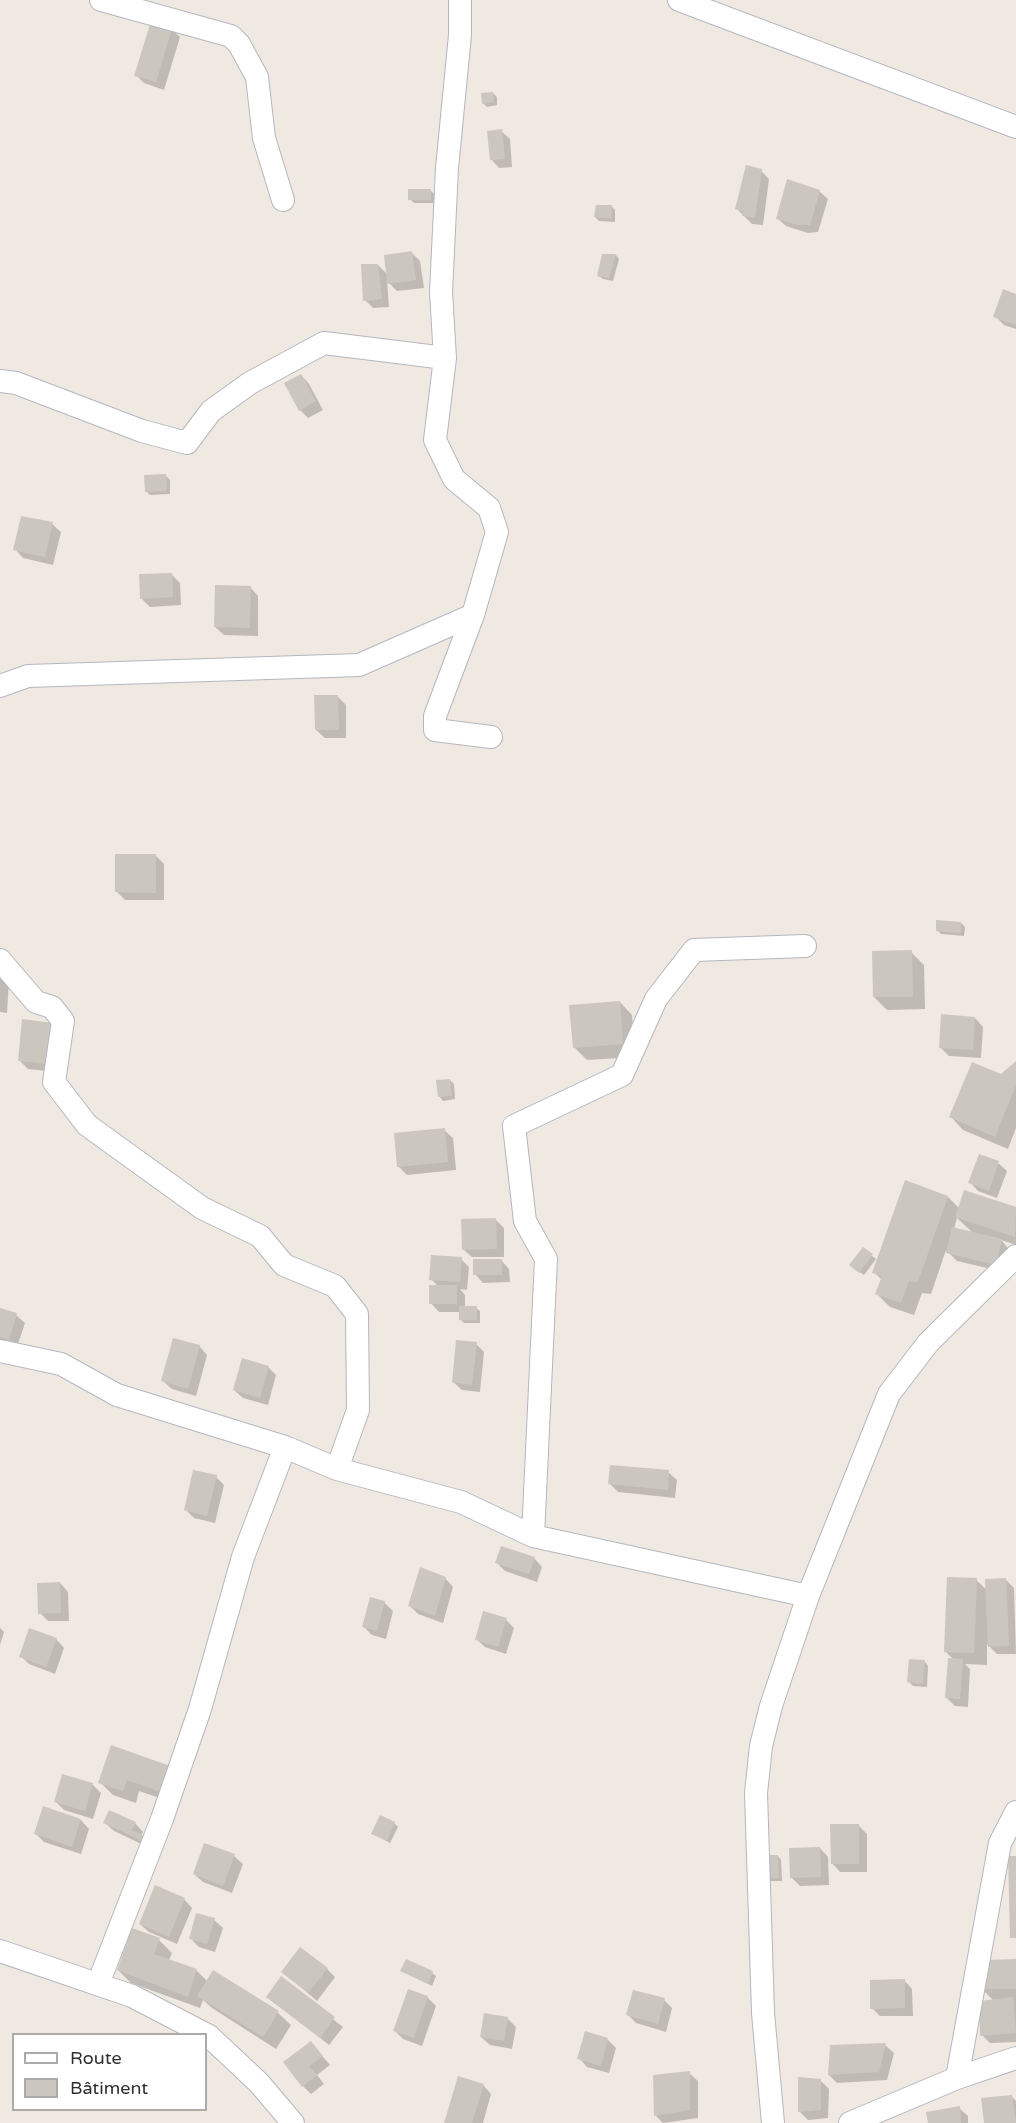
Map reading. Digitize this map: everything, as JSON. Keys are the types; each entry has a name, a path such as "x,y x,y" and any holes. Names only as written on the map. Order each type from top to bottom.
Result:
{"street":[{"path":"101,0 231,36 239,44 257,77 264,138 284,200"},
{"path":"460,0 441,292 445,358 435,441 454,479 489,508 497,532 473,615 435,716 435,730 491,736"},
{"path":"679,0 1016,127"},
{"path":"0,381 16,383 142,431 187,443 211,411 250,383 324,343 445,358"},
{"path":"0,686 28,676 359,665 473,615"},
{"path":"533,1536 546,1259 525,1221 513,1126 622,1075 656,999 694,950 805,946"},
{"path":"0,960 36,1002 52,1007 63,1021 54,1082 87,1125 202,1208 260,1236 284,1265 335,1286 357,1314 358,1410 337,1469"},
{"path":"773,2123 763,2013 756,1793 761,1746 771,1706 808,1596 889,1394 928,1343 1016,1256"},
{"path":"0,1351 62,1364 117,1395 285,1447 337,1469 461,1502 533,1536 808,1596"},
{"path":"98,1984 162,1819 200,1709 243,1557 285,1447"},
{"path":"957,2078 1000,1843 1016,1812"},
{"path":"0,1951 132,1996 203,2033"},
{"path":"207,2035 259,2083 293,2123"},
{"path":"850,2123 957,2078 1016,2058"}],"building":[{"path":"151,21 172,28 156,82 134,76"},
{"path":"493,92 494,102 482,104 481,93"},
{"path":"502,129 505,159 490,160 487,131"},
{"path":"746,165 762,169 755,218 742,216 743,211 735,209"},
{"path":"787,179 820,190 810,225 798,225 776,219"},
{"path":"408,189 431,189 431,200 408,200"},
{"path":"596,205 612,205 611,219 594,217"},
{"path":"412,251 416,280 387,284 384,255"},
{"path":"602,254 616,254 609,278 597,276"},
{"path":"361,264 378,264 382,299 363,301"},
{"path":"1003,289 1016,294 1016,325 993,317"},
{"path":"301,374 316,401 299,411 284,383"},
{"path":"166,474 167,491 145,492 144,475"},
{"path":"21,516 53,522 45,557 13,550"},
{"path":"172,573 173,597 140,599 139,574"},
{"path":"215,585 251,586 250,628 214,627"},
{"path":"314,695 338,695 339,730 315,730"},
{"path":"115,854 156,854 156,893 115,892"},
{"path":"936,920 961,922 961,933 936,931"},
{"path":"912,950 913,997 873,997 872,951"},
{"path":"620,1001 623,1044 573,1048 569,1005"},
{"path":"941,1014 975,1017 973,1050 939,1048"},
{"path":"22,1019 53,1023 49,1064 18,1061"},
{"path":"1016,1061 1016,1085 995,1137 949,1117 972,1062 1001,1074"},
{"path":"450,1079 452,1096 438,1097 436,1080"},
{"path":"445,1128 448,1162 397,1167 394,1133"},
{"path":"979,1154 999,1161 989,1191 968,1183"},
{"path":"905,1180 948,1196 918,1282 909,1281 901,1303 875,1294 882,1276 872,1273"},
{"path":"964,1190 1016,1207 1015,1237 955,1217"},
{"path":"496,1218 497,1249 462,1250 461,1219"},
{"path":"952,1227 1002,1239 996,1265 946,1253"},
{"path":"863,1247 873,1254 859,1273 849,1265"},
{"path":"431,1255 462,1257 460,1282 429,1280"},
{"path":"473,1259 502,1259 502,1275 473,1275"},
{"path":"429,1285 457,1285 457,1304 429,1304"},
{"path":"459,1306 477,1306 477,1320 459,1320"},
{"path":"0,1308 17,1313 9,1340 0,1337"},
{"path":"173,1338 200,1345 188,1389 161,1381"},
{"path":"456,1340 477,1342 472,1385 452,1382"},
{"path":"242,1358 269,1366 260,1398 233,1390"},
{"path":"610,1465 669,1470 668,1490 608,1484"},
{"path":"193,1470 217,1475 207,1516 184,1510"},
{"path":"501,1546 535,1557 529,1574 495,1563"},
{"path":"420,1567 446,1577 435,1616 408,1606"},
{"path":"947,1577 977,1578 974,1653 944,1652"},
{"path":"1006,1578 1009,1646 988,1647 985,1579"},
{"path":"60,1582 61,1613 38,1614 37,1583"},
{"path":"370,1597 385,1601 377,1631 362,1627"},
{"path":"483,1611 507,1618 498,1647 475,1640"},
{"path":"29,1628 57,1638 46,1667 19,1657"},
{"path":"948,1658 963,1659 960,1699 945,1698"},
{"path":"909,1659 925,1660 923,1684 907,1682"},
{"path":"111,1745 173,1767 164,1793 127,1780 123,1791 98,1783"},
{"path":"62,1774 93,1783 85,1811 54,1802"},
{"path":"43,1806 81,1819 72,1847 34,1834"},
{"path":"109,1810 136,1822 132,1830 148,1838 143,1841 103,1823"},
{"path":"380,1815 395,1822 387,1841 371,1834"},
{"path":"830,1824 859,1824 859,1864 831,1864"},
{"path":"204,1843 235,1854 223,1886 193,1874"},
{"path":"820,1847 821,1877 790,1878 789,1848"},
{"path":"763,1855 778,1855 779,1878 764,1878"},
{"path":"1008,1856 1016,1856 1016,1938 1010,1938"},
{"path":"155,1885 185,1898 169,1937 139,1924"},
{"path":"196,1913 215,1918 207,1944 189,1939"},
{"path":"132,1928 160,1938 154,1954 197,1969 188,1997 117,1970"},
{"path":"300,1947 328,1968 308,1993 281,1972"},
{"path":"406,1959 433,1971 428,1984 400,1971"},
{"path":"1016,1959 1016,1989 979,1989 984,1960"},
{"path":"213,1970 279,2011 263,2037 197,1996"},
{"path":"281,1976 335,2017 320,2038 266,1997"},
{"path":"905,1979 905,2008 870,2009 870,1980"},
{"path":"408,1989 428,1996 414,2038 393,2031"},
{"path":"633,1990 665,1998 658,2024 626,2015"},
{"path":"1013,1997 1016,2033 980,2036 979,2001"},
{"path":"484,2013 508,2017 504,2041 480,2037"},
{"path":"585,2031 608,2038 601,2066 577,2059"},
{"path":"311,2041 323,2056 309,2066 317,2075 302,2087 283,2062"},
{"path":"886,2043 879,2072 828,2075 830,2045"},
{"path":"690,2071 690,2110 654,2116 653,2075"},
{"path":"458,2076 484,2084 472,2123 444,2123"},
{"path":"798,2077 821,2079 821,2110 798,2112"},
{"path":"1012,2095 1016,2123 984,2123 981,2098"},
{"path":"960,2106 961,2123 928,2123 926,2112"}]}
